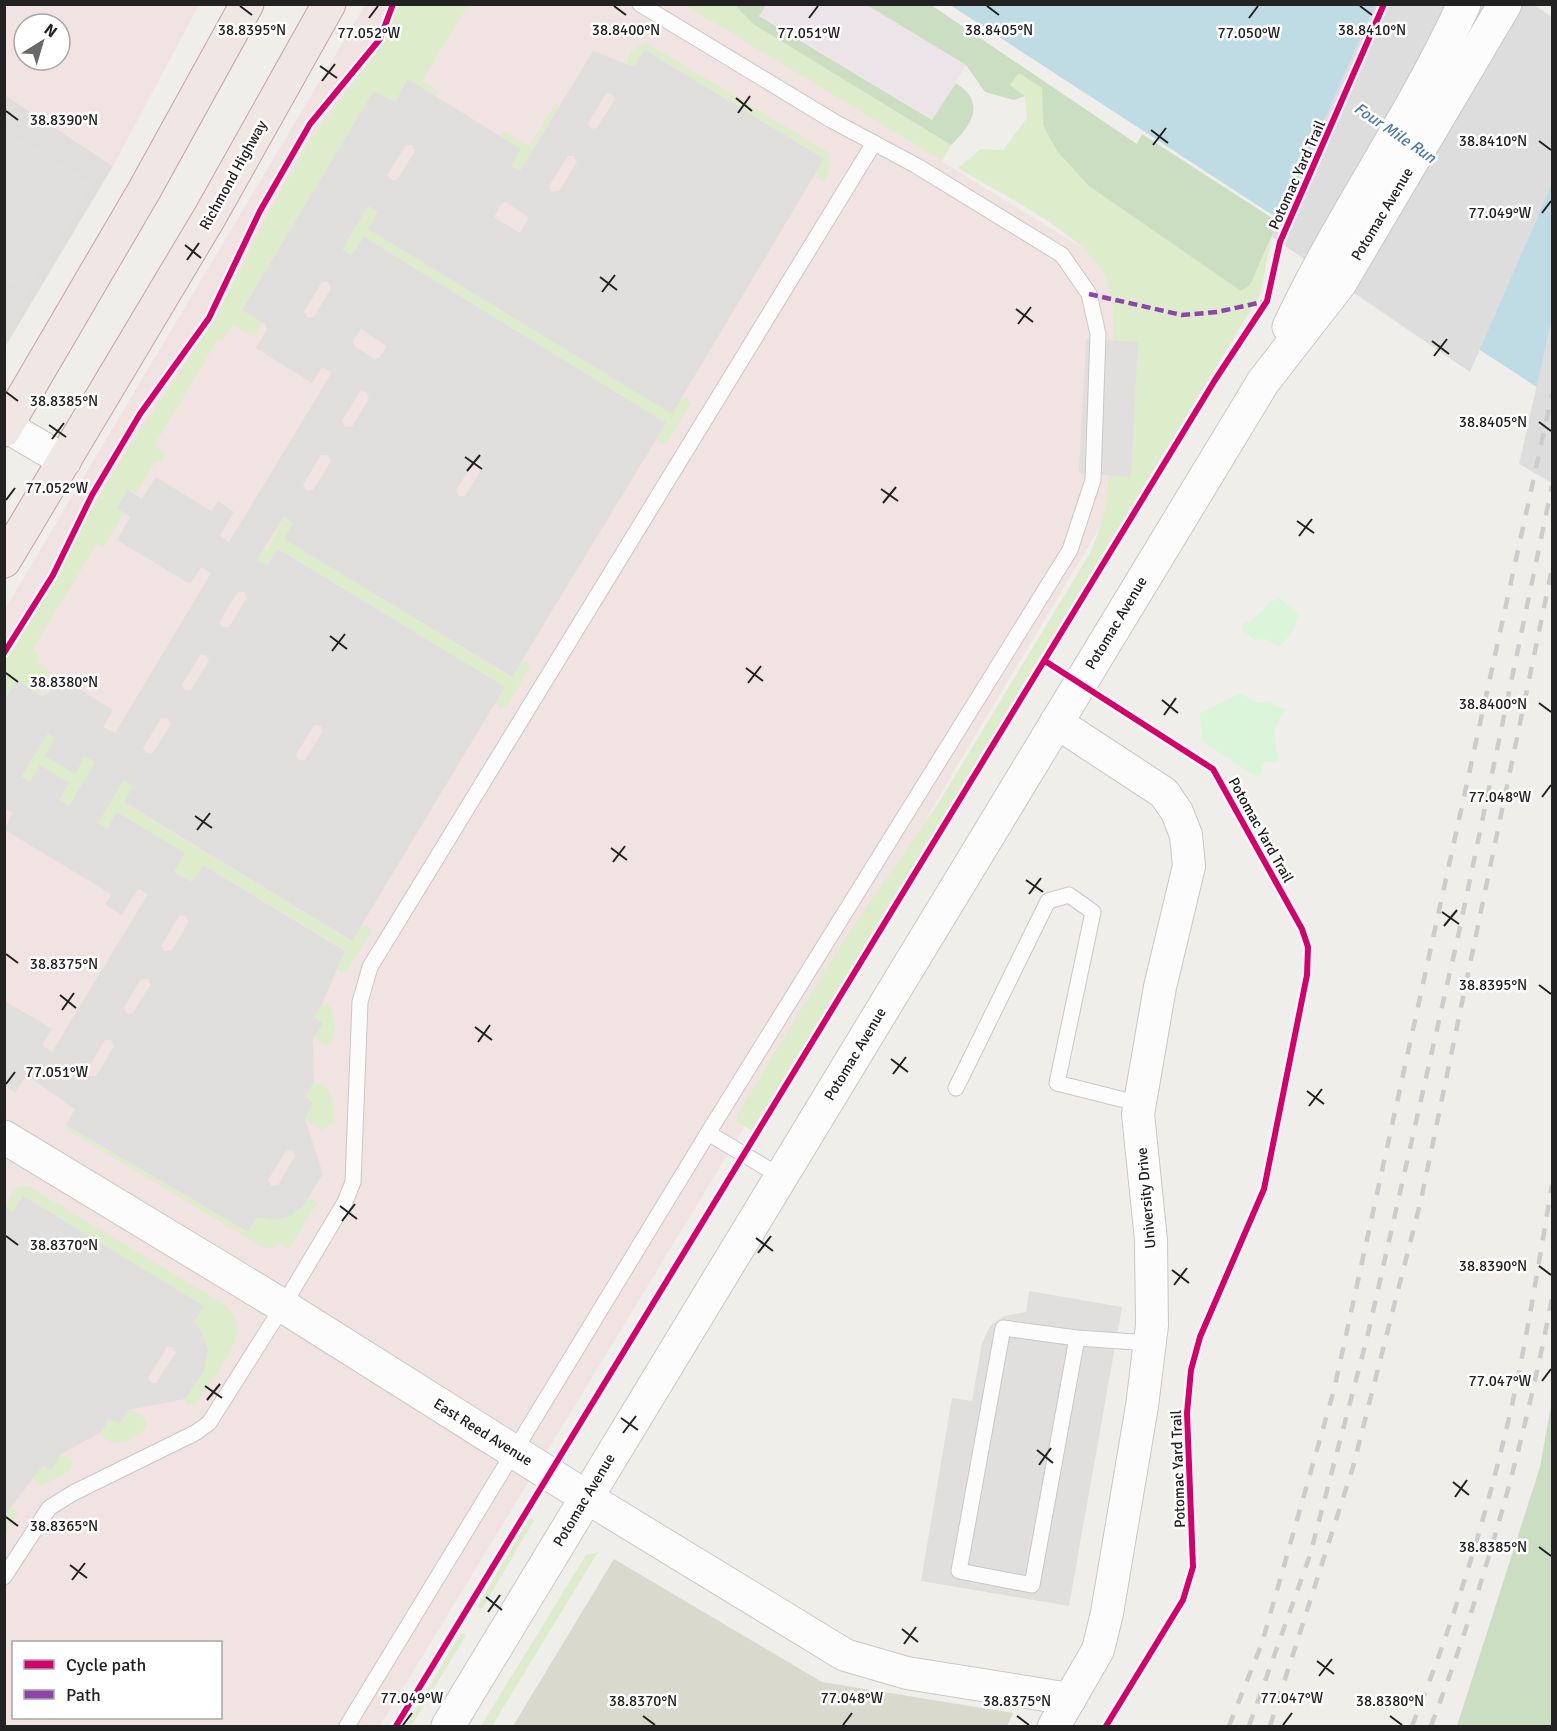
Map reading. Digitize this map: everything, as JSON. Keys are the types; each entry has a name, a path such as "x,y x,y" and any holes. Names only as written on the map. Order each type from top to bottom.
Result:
{"highway":[{"path":"5,427 145,189 248,4"},
{"name":"Richmond Highway","path":"4,561 209,218 329,4"}],"street":[{"name":"Potomac Avenue","path":"1329,275 1402,124 1464,4"},
{"name":"Potomac Avenue","path":"448,1726 1263,382 1329,275 1505,4"},
{"path":"5,427 65,461"},
{"name":"University Drive","path":"1054,1726 1098,1650 1107,1613 1141,1418 1150,1343 1151,1240 1138,1114 1160,987 1189,866 1186,835 1178,812 1164,794 1056,722"},
{"name":"East Reed Avenue","path":"9,1138 283,1306 513,1452 845,1655 907,1673 1070,1699"}],"lane":[{"path":"347,1726 708,1133 1070,550 1093,480 1098,334 1089,294 1062,255 917,166 874,143 640,4"},
{"path":"4,1577 50,1508 73,1493 195,1433 209,1423 283,1306 345,1202 353,1182 360,1002 370,967 874,143"},
{"path":"956,1088 1048,901 1069,895 1093,912 1058,1083 1140,1104"},
{"path":"708,1133 780,1176"},
{"path":"1077,1338 1032,1585 959,1571 1003,1328 1077,1338 1150,1343"}],"shaded area":[{"path":"5,4 199,5 113,166 5,95"},
{"path":"365,5 689,5 1170,302 1173,405 954,771 841,968 380,1726 5,1726 5,609"},
{"path":"766,5 867,5 966,65 933,120 759,15"},
{"path":"645,50 824,159 672,414 368,229 378,212 368,206 342,249 351,256 364,237 666,423 512,677 284,539 293,523 284,517 264,548 257,560 267,565 278,549 505,687 352,941 124,802 133,786 124,780 98,823 107,829 117,812 185,853 174,872 192,882 203,865 345,951 314,1017 323,1023 313,1038 314,1082 305,1096 313,1103 305,1119 323,1174 303,1206 291,1216 275,1220 257,1217 248,1232 66,1125 75,1109 26,1075 15,1093 5,1086 5,1001 52,1029 42,1045 52,1052 148,894 138,889 122,915 105,905 111,894 5,830 12,813 5,808 5,700 17,680 42,696 48,694 58,676 113,710 103,727 115,733 211,573 201,567 190,584 117,540 130,517 117,508 128,490 142,499 156,477 211,511 218,501 234,512 220,536 229,542 332,372 322,367 312,383 256,348 267,329 265,324 242,310 374,91 395,102 408,79 521,149 511,166 520,171 593,51 634,67","holes":["606,94 612,94 615,99 597,128 591,129 588,123","406,145 412,145 415,151 397,180 391,180 387,175","568,156 574,156 577,162 559,191 552,192 549,186","506,202 527,216 528,219 520,233 494,217 502,203","322,282 328,282 331,288 314,317 307,317 304,312","361,329 387,346 379,358 375,359 354,346 353,341","360,391 366,392 369,398 352,427 345,427 342,421","321,455 328,455 331,461 313,490 306,490 303,485","474,461 480,461 483,467 465,496 459,496 456,490","238,592 244,592 247,598 229,627 222,627 219,622","200,655 206,655 209,661 191,690 185,690 182,685","161,718 168,718 171,724 153,753 146,753 143,748","314,725 320,725 323,731 305,760 299,760 296,755","48,733 55,738 45,756 75,774 85,756 95,762 69,806 59,800 69,783 40,765 30,782 21,777","179,916 186,916 189,922 171,951 164,951 161,946","141,979 148,979 151,984 133,1013 127,1014 124,1008","105,1040 111,1040 114,1046 96,1076 89,1076 87,1070","292,1150 295,1156 278,1185 271,1186 268,1180 286,1151"]},
{"path":"5,95 113,166 5,347"},
{"path":"5,129 94,184 26,294 5,281"},
{"path":"1086,339 1138,342 1131,477 1079,473"},
{"path":"23,1196 204,1306 194,1322 202,1333 208,1350 204,1370 185,1399 128,1410 119,1424 109,1419 100,1433 61,1454 51,1470 43,1465 5,1515 5,1207 13,1212","holes":["167,1347 172,1347 176,1352 156,1383 151,1383 148,1378"]},
{"path":"1029,1291 1122,1307 1069,1606 921,1581 952,1398 972,1401 982,1343 990,1326 1004,1316 1026,1312"},
{"path":"614,1559 822,1682 1013,1713 1007,1726 513,1726"}],"green space":[{"path":"400,5 468,5 422,81 438,91 436,97 408,79 395,103 374,92 242,309 263,322 254,337 233,324 223,341 218,339 154,446 166,453 161,463 156,461 136,493 129,489 117,508 124,513 103,547 97,544 32,650 39,655 36,661 51,672 38,693 17,680 5,700 4,653 133,441 215,319 274,203 311,138 374,55"},
{"path":"685,5 735,5 753,24 951,145 942,161"},
{"path":"735,5 766,5 759,16 932,120 956,83 971,98 973,114 970,121 951,145 753,24"},
{"path":"867,5 931,5 1137,144 1142,134 1278,222 1250,285 1241,291 1089,186 1057,151 1043,125 1042,88 1019,73 1010,85 1025,96 1014,100 985,92 966,65"},
{"path":"645,42 828,152 831,161 826,180 823,182 818,179 817,171 824,159 645,50 634,67 627,64 630,52"},
{"path":"1019,72 1042,88 1043,125 1250,285 1272,237 1260,295 752,1131 738,1122 737,1115 838,949 941,799 1089,555 1103,516 1109,475 1131,476 1138,343 1113,341 1111,296 1107,281 1098,265 1064,233 1042,217 958,168 981,149 1003,150 1027,118 1025,96 1010,85"},
{"path":"555,104 559,106 520,171 511,166 500,136 504,131 529,146"},
{"path":"368,206 378,212 368,229 672,413 681,398 687,398 691,403 666,444 660,444 657,439 666,423 364,237 351,256 341,250"},
{"path":"284,517 294,523 284,538 288,541 511,677 521,662 527,662 530,667 506,708 500,708 496,703 505,687 278,549 266,566 257,560 264,548 267,550"},
{"path":"1280,598 1299,615 1291,634 1279,647 1266,639 1254,640 1243,630 1244,621 1248,624 1269,602"},
{"path":"1240,693 1259,703 1270,700 1274,705 1286,709 1274,729 1278,762 1263,762 1260,775 1256,777 1202,741 1200,713"},
{"path":"47,733 56,738 45,756 86,756 95,762 69,807 59,801 69,782 30,782 21,777"},
{"path":"124,779 133,786 124,803 351,941 361,926 368,926 372,931 346,972 340,972 336,966 345,950 204,865 192,882 174,872 184,853 118,812 106,829 98,823"},
{"path":"327,1003 335,1026 332,1038 325,1046 313,1038 313,1017 322,1004"},
{"path":"314,1082 326,1087 333,1103 334,1122 321,1130 305,1119 305,1096"},
{"path":"66,1125 248,1232 257,1217 273,1219 287,1217 298,1210 308,1198 318,1202 288,1249 282,1244 273,1249 262,1247 69,1131"},
{"path":"20,1186 30,1187 225,1305 231,1312 237,1325 237,1334 222,1367 194,1405 188,1405 185,1399 205,1361 205,1343 194,1322 203,1306 23,1196 13,1212 5,1208 13,1191"},
{"path":"1552,1400 1552,1726 1457,1726 1540,1467"},
{"path":"132,1409 145,1419 147,1425 137,1436 117,1443 111,1442 100,1433 109,1418"},
{"path":"61,1454 71,1458 73,1465 69,1471 41,1486 33,1479 43,1464 51,1470"},
{"path":"10,1507 18,1513 5,1535 5,1515"},
{"path":"529,1519 534,1520 482,1609 477,1607"},
{"path":"598,1552 492,1726 481,1726 586,1555"},
{"path":"461,1633 466,1635 411,1726 406,1726"}],"water":[{"name":"Four Mile Run","path":"950,5 1504,5 1552,36 1552,397"}],"pier":[{"path":"1375,5 1534,5 1552,17 1552,184 1470,372 1272,237"},
{"path":"1552,318 1552,483 1519,464"}],"railway":[{"path":"1229,1726 1262,1643 1334,1390 1552,395"},
{"path":"1249,1726 1310,1555 1367,1338 1459,932 1552,486"},
{"path":"1270,1726 1353,1467 1421,1200 1552,569"},
{"path":"1412,1726 1457,1604 1494,1480 1519,1370 1552,1185"},
{"path":"1431,1726 1468,1621 1501,1515 1529,1407 1552,1298"}],"marked path":[{"path":"1089,294 1182,315 1217,312 1267,301"}],"cycle path":[{"path":"4,653 53,575 92,495 140,414 209,318 260,211 310,124 380,39 393,4"},
{"name":"Potomac Yard Trail","path":"396,1726 1215,380 1267,301 1280,242 1384,4"},
{"name":"Potomac Yard Trail","path":"1045,661 1213,769 1302,929 1308,947 1307,975 1264,1189 1200,1337 1191,1370 1187,1413 1193,1567 1183,1600 1106,1726"}]}
